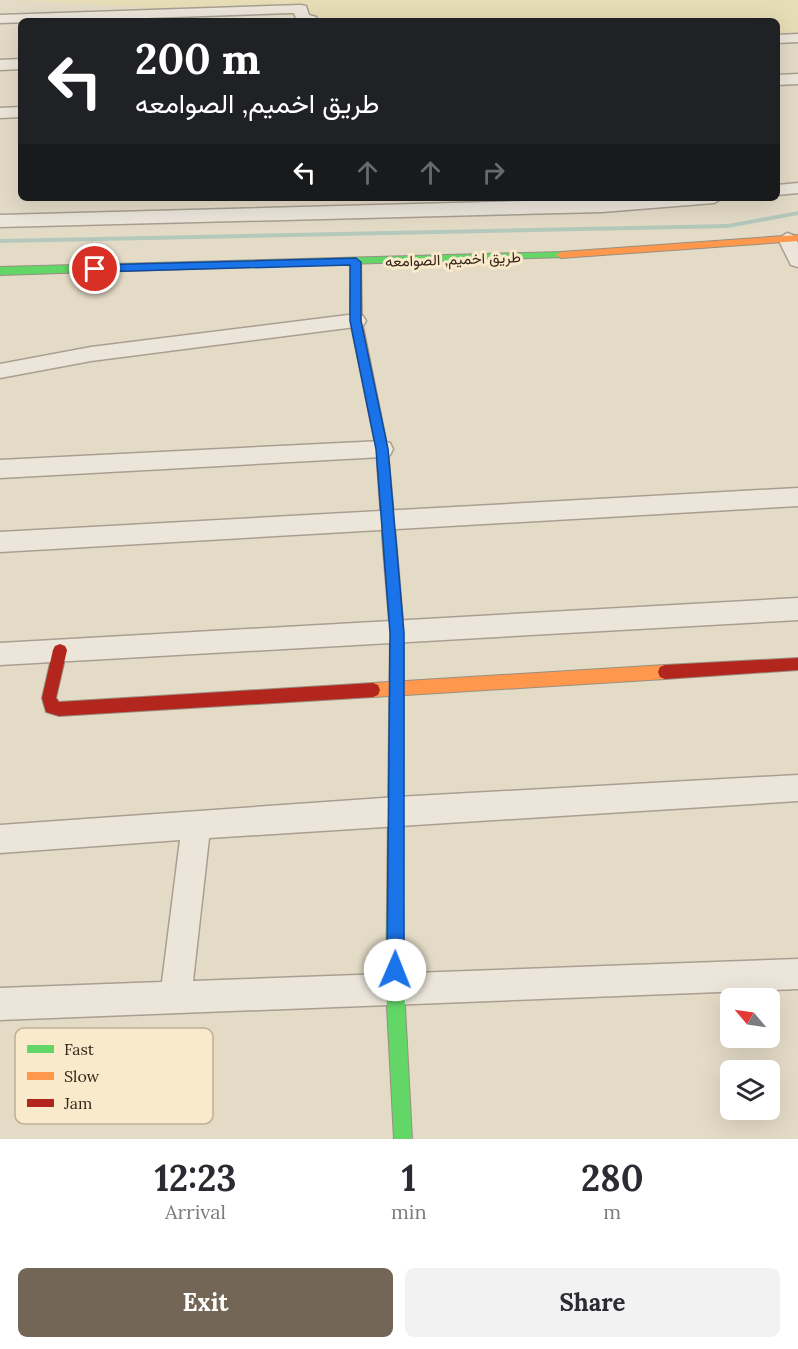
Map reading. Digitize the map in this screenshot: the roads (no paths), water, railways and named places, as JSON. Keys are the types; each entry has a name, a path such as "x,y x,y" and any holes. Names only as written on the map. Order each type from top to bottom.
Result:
{"street":[{"path":"44,18 306,12 316,0"},
{"path":"0,19 18,19"},
{"path":"780,39 798,38"},
{"path":"0,65 18,64"},
{"path":"780,80 798,79"},
{"path":"0,113 18,112"},
{"path":"780,190 798,188"},
{"path":"0,221 300,205 602,206 672,201"},
{"path":"792,239 798,261"},
{"name":"طريق اخميم, الصوامعه","path":"0,271 501,259 792,239"},
{"path":"356,262 356,321 382,449 397,633 395,988 403,1139"},
{"path":"0,371 103,352 356,321"},
{"path":"0,469 382,449"},
{"path":"0,542 798,497"},
{"path":"0,654 798,609"},
{"path":"60,650 49,698 51,707 59,709 798,664"},
{"path":"0,839 397,811 798,788"},
{"path":"176,997 196,825"},
{"path":"0,1004 798,974"}],"waterway":[{"path":"0,241 728,226 798,213"}]}
